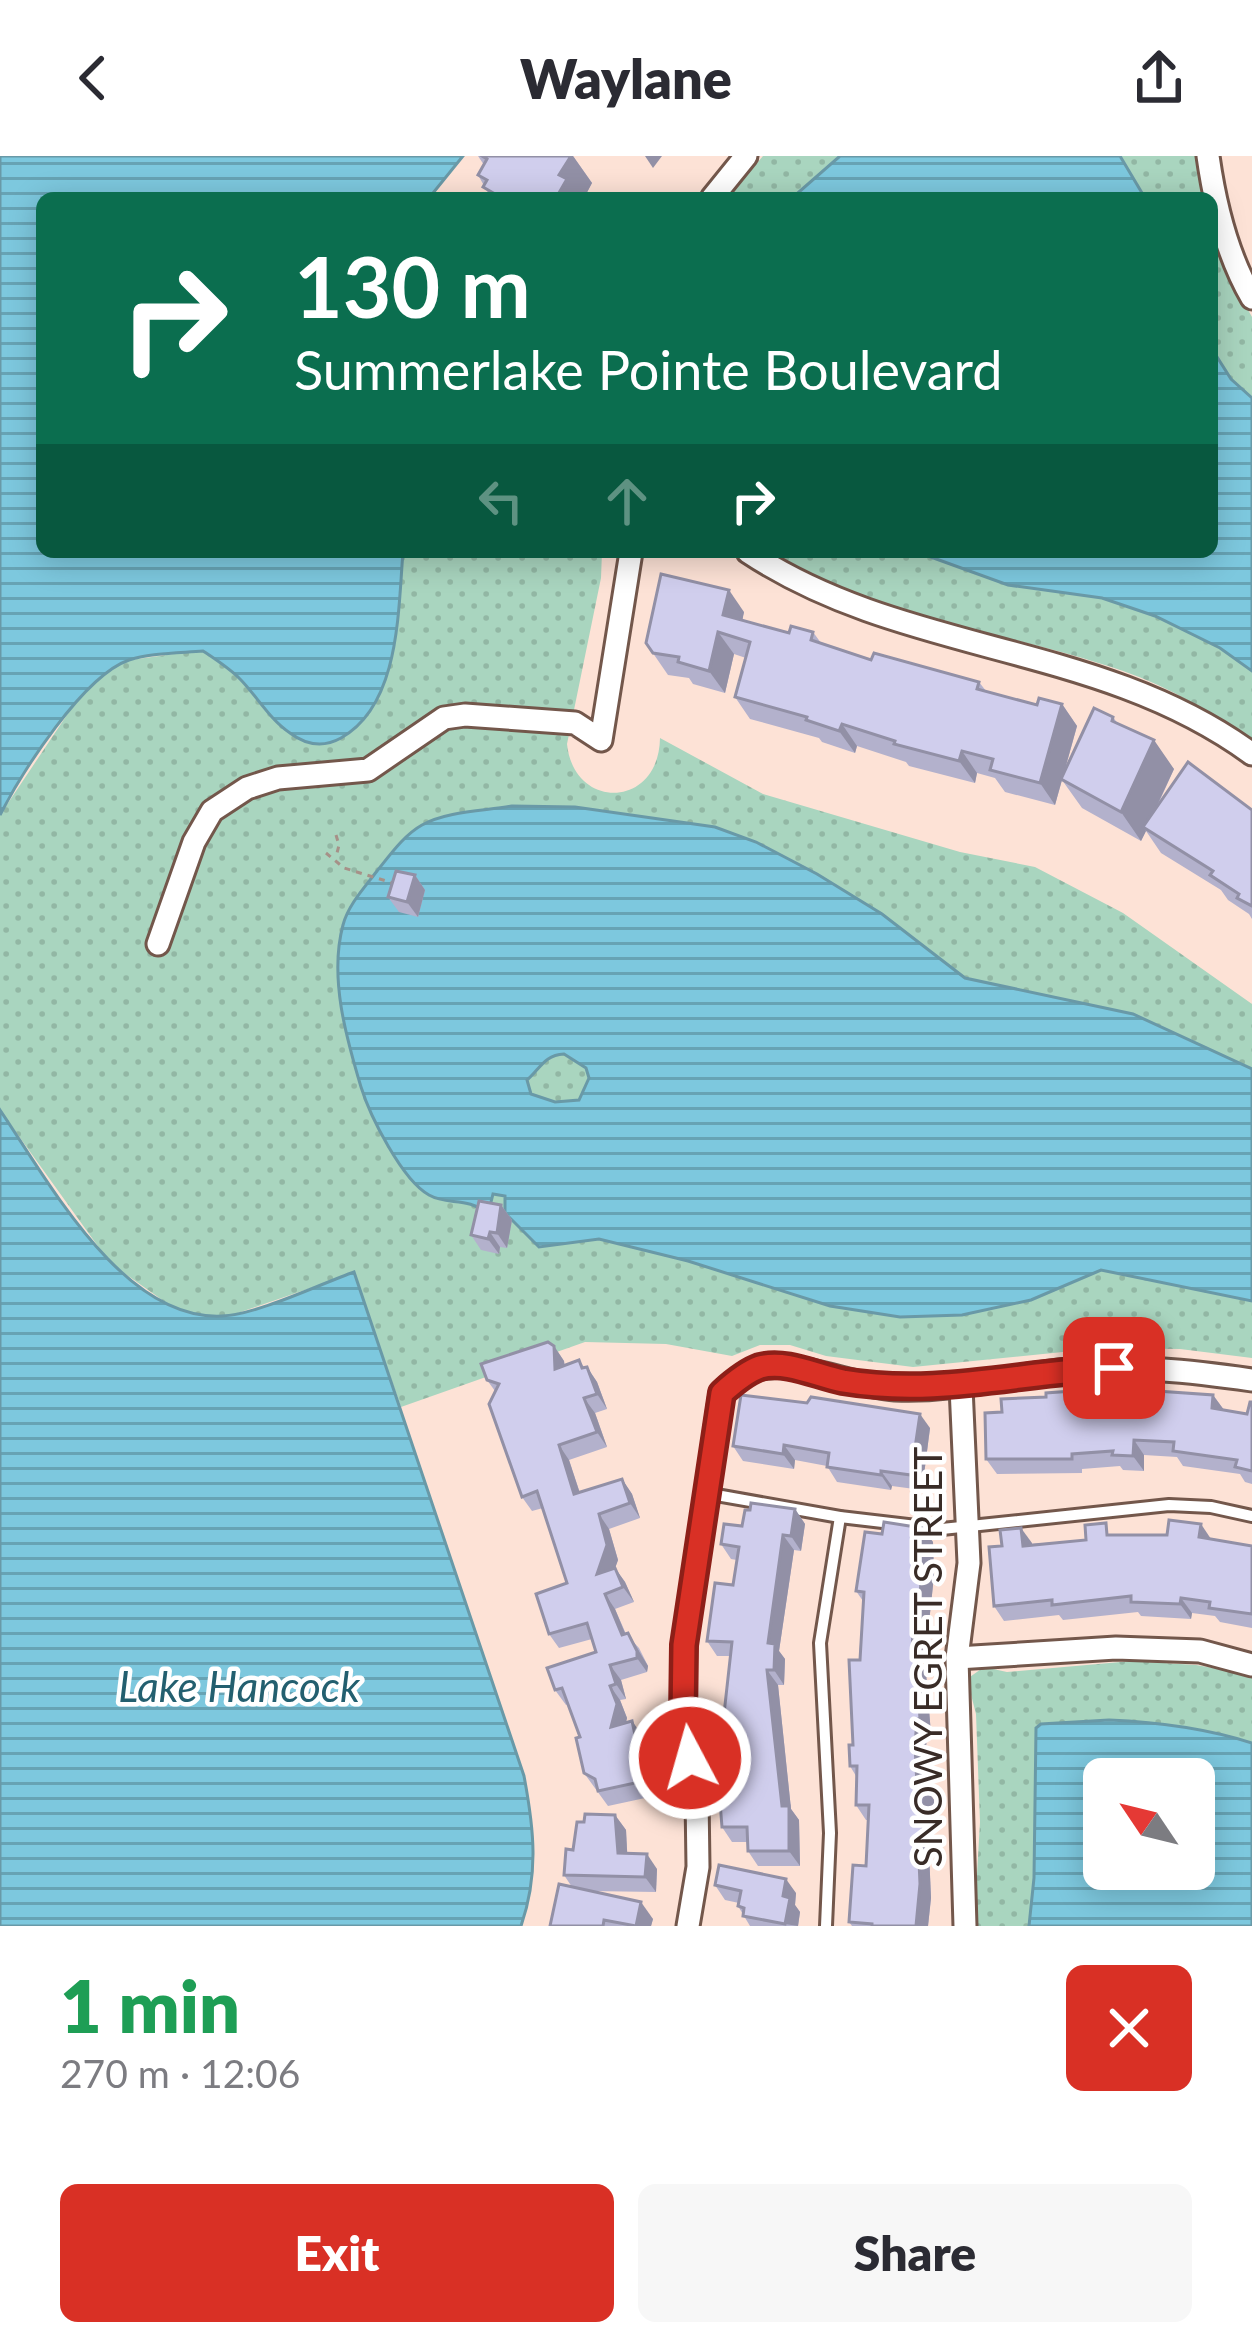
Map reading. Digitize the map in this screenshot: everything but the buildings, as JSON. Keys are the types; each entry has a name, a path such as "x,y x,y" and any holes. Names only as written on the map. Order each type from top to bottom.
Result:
{"street":[{"path":"717,192 746,156"},
{"path":"1208,156 1213,192"},
{"path":"1218,210 1235,269 1252,298"},
{"path":"158,944 187,860 212,811 247,788 278,778 368,770 444,718 465,715 575,723 601,740 630,558"},
{"path":"757,558 785,577 845,604 1107,678 1171,703 1252,754"},
{"path":"688,1926 698,1867 697,1797 683,1719 684,1645 722,1393 761,1367 784,1366 895,1389 961,1387 1067,1370 1161,1367 1252,1380"},
{"name":"SNOWY EGRET STREET","path":"961,1387 969,1563 957,1658 965,1926"},
{"path":"957,1658 1116,1648 1200,1651 1252,1665"}],"lane":[{"path":"705,1493 839,1517 942,1529 1169,1505 1252,1516"},
{"path":"826,1926 830,1833 820,1643 839,1517"}],"path":[{"path":"335,859 340,844 336,835"},
{"path":"326,853 344,868 404,886"}],"green space":[{"path":"763,156 1195,156 1203,192 732,192"},
{"path":"1218,247 1252,317 1252,741 1140,677 897,608 809,575 779,558 1218,558"},
{"path":"403,558 602,558 567,744 573,766 584,781 616,793 632,789 656,761 660,738 763,794 960,852 1035,867 1123,913 1252,1004 1252,1358 1180,1349 1102,1348 913,1367 826,1356 790,1345 760,1345 732,1356 666,1344 585,1342 401,1407 354,1273 226,1317 182,1314 110,1263 0,1110 0,815 81,694 106,672 130,660 203,650 240,678 296,737 321,744 341,738 375,703 397,628"},
{"path":"1132,1661 1252,1675 1252,1926 974,1926 980,1822 976,1714 967,1679 984,1667 1007,1672"}],"water":[{"path":"0,156 463,156 434,192 36,192 36,558 403,558 397,628 385,680 360,723 341,738 321,744 296,737 236,675 203,651 129,660 111,669 74,705 38,751 0,815"},
{"path":"840,156 1120,156 1141,192 799,192"},
{"path":"1218,358 1252,398 1252,671 1220,648 1155,616 1102,598 1008,585 934,558 1218,558"},
{"path":"512,806 575,807 715,827 817,874 882,914 965,978 1133,1014 1252,1069 1252,1301 1101,1270 1031,1300 962,1315 900,1317 830,1306 688,1261 599,1239 539,1247 505,1213 505,1196 493,1194 488,1214 473,1205 429,1195 398,1162 365,1099 341,1007 339,945 353,903 409,834 443,817","holes":["564,1054 586,1068 589,1078 579,1100 555,1102 531,1094 527,1080 552,1057"]},
{"name":"Lake Hancock","path":"0,1110 92,1242 152,1296 186,1312 236,1314 354,1272 524,1776 533,1851 521,1926 0,1926"},
{"path":"1109,1720 1145,1722 1252,1743 1252,1926 1029,1926 1036,1728"}],"route":[{"path":"690,1758 683,1719 684,1645 717,1407 722,1393 737,1379 761,1367 784,1366 895,1389 961,1387 1067,1370 1114,1368"}]}
